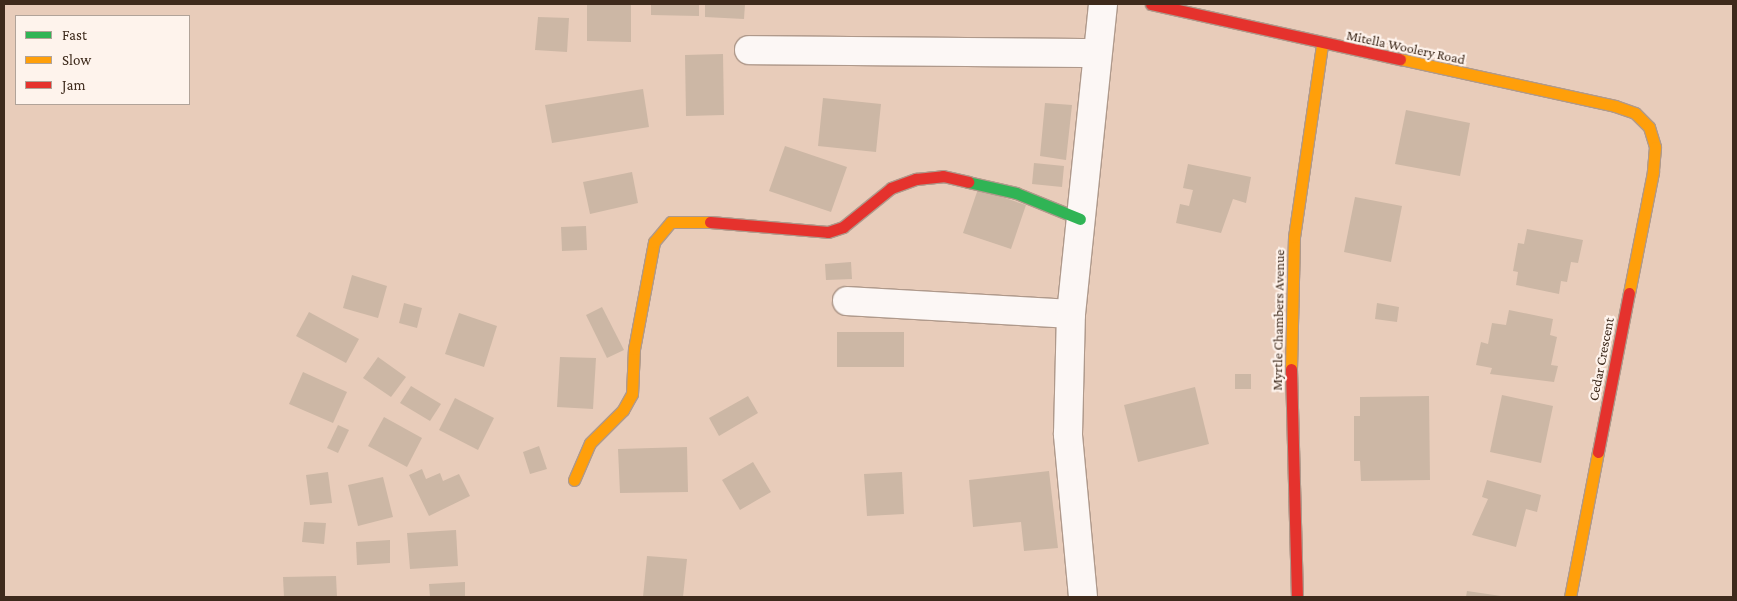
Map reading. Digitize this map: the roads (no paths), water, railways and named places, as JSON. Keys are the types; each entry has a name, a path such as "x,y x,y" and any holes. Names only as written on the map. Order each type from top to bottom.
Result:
{"street":[{"path":"1083,597 1068,434 1071,314 1103,4"},
{"name":"Mitella Woolery Road","path":"1151,4 1322,45 1616,106 1635,114 1649,127"},
{"name":"Myrtle Chambers Avenue","path":"1297,597 1290,346 1294,237 1322,45"},
{"path":"749,50 1097,53"},
{"name":"Cedar Crescent","path":"1570,597 1653,172 1655,147 1649,127"},
{"path":"574,480 590,443 623,410 632,394 634,349 654,242 671,222 718,220 811,234 828,232 843,227 891,188 916,179 943,176 1016,192 1080,219"},
{"path":"848,301 1071,314"}]}
